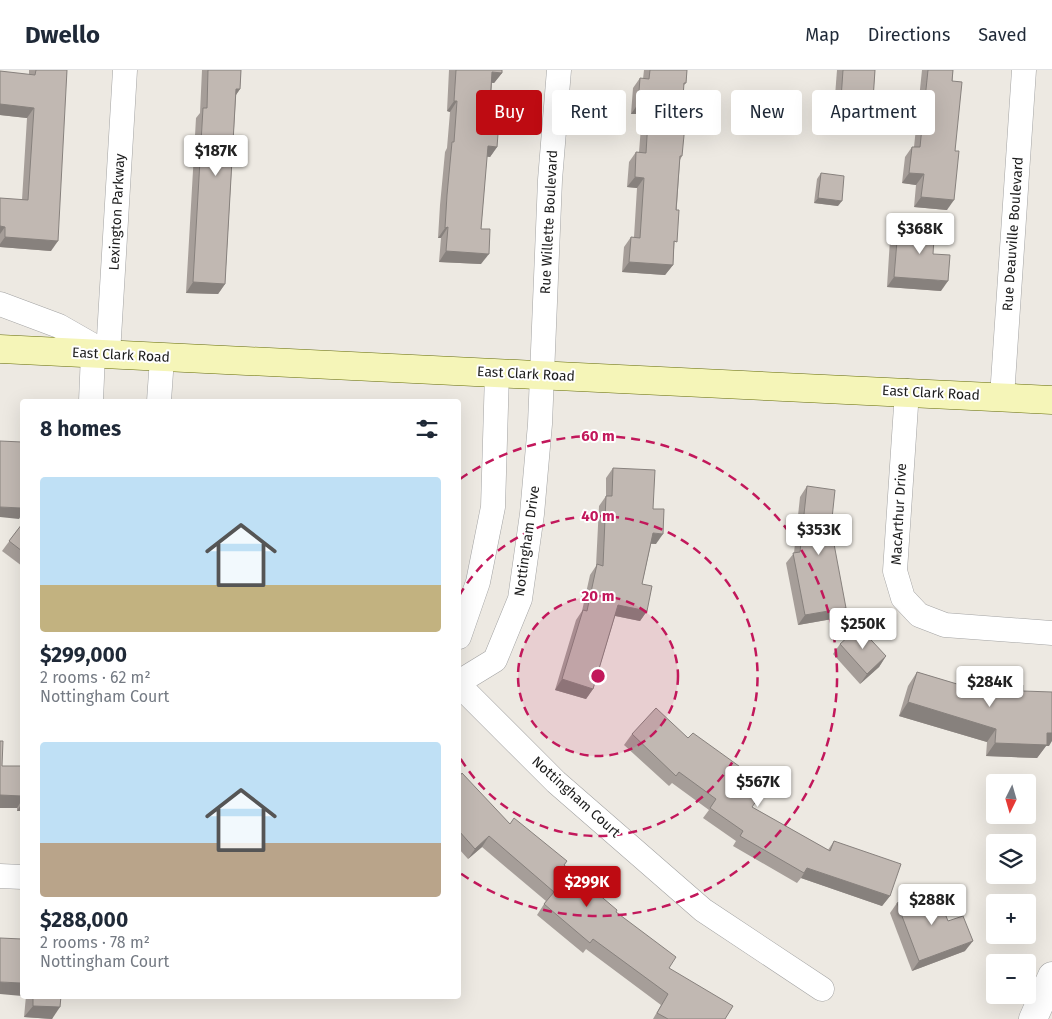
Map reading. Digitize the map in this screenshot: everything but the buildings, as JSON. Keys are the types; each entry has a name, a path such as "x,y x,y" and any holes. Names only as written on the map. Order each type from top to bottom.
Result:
{"main road":[{"name":"East Clark Road","path":"0,349 907,391 1052,400"}],"street":[{"name":"Lexington Parkway","path":"91,399 100,354 125,70"},
{"name":"Rue Willette Boulevard","path":"542,375 550,180 559,70"},
{"name":"Rue Deauville Boulevard","path":"1002,397 1024,70"},
{"path":"0,304 59,326 100,354"},
{"path":"159,399 162,358"},
{"path":"461,631 478,582 493,507 497,373"},
{"name":"Nottingham Drive","path":"461,682 495,660 520,598 532,514 542,375"},
{"name":"MacArthur Drive","path":"907,391 895,571 903,598 919,615 945,625 1052,633"},
{"name":"Nottingham Court","path":"461,685 556,782 703,910 822,989"},
{"path":"0,876 20,877"},
{"path":"1033,1019 1052,976"}]}
